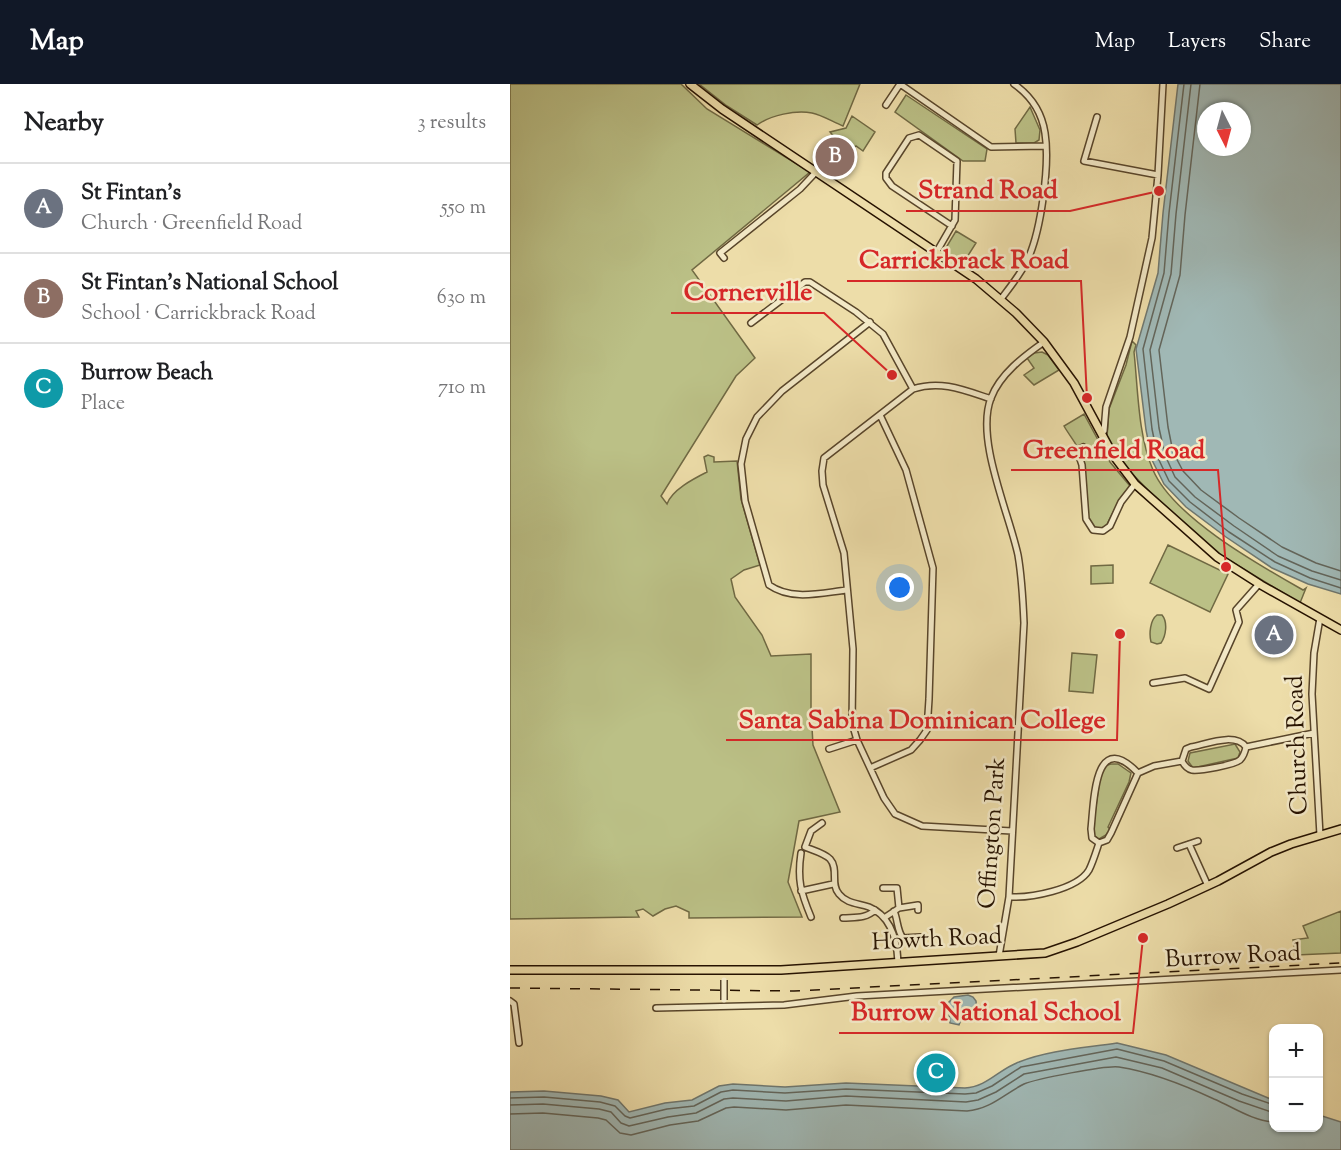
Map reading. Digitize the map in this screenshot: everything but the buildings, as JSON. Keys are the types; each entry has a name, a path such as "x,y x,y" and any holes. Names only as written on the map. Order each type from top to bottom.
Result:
{"main road":[{"path":"690,84 722,109 976,279 1001,299 1044,342 1074,382 1119,465 1135,484 1217,557 1258,584 1341,630"},
{"name":"Howth Road","path":"510,970 781,970 1055,951 1208,886 1270,852 1341,830"}],"street":[{"path":"886,105 900,84 991,147 1046,146"},
{"path":"1001,299 1027,261 1033,244 1044,187 1045,132 1036,106 1025,92 1014,84"},
{"path":"1101,434 1104,431 1106,407 1132,327 1152,238 1163,84"},
{"path":"1097,117 1084,161 1158,175"},
{"path":"936,253 952,226 955,220 957,160 919,135 914,135 909,138 886,173 886,178 892,186 952,226"},
{"path":"724,258 720,253 800,189 816,172"},
{"path":"752,322 805,282 810,282 870,322 883,334 914,388"},
{"path":"847,590 794,596 778,591 769,585 745,501 741,464 746,439 757,417 782,391 870,322"},
{"name":"Offington Park","path":"999,956 1010,897 1024,623 1023,582 990,451 987,428 991,399 1008,373 1019,361 1044,342"},
{"path":"991,399 947,385 927,384 914,388 824,458 822,471 844,553 853,649 852,723 856,740 884,798 895,814 922,826 1012,831"},
{"path":"1092,417 1106,407"},
{"path":"870,768 911,750 927,730 933,568 906,470 880,415"},
{"path":"1083,447 1077,450 1082,465 1086,519 1093,530 1103,531 1110,526 1121,502 1135,484"},
{"path":"1153,683 1185,678 1209,688 1239,624 1240,619 1236,610 1258,584"},
{"name":"Church Road","path":"1320,618 1312,681 1320,835"},
{"path":"1246,747 1314,733"},
{"path":"1182,761 1186,749 1191,747 1232,739 1243,742 1246,747"},
{"path":"829,749 856,740"},
{"path":"1182,761 1185,766 1195,770 1234,763 1241,759 1246,747"},
{"path":"1099,843 1092,838 1091,829 1098,774 1102,764 1109,760 1120,760 1138,773"},
{"path":"1010,897 1027,897 1047,893 1079,880 1088,872 1099,843 1107,840 1111,833 1138,773 1154,766 1182,761"},
{"path":"822,823 811,831 805,847 829,858 834,865 833,884 841,897 851,903 875,910 884,918 895,936 898,962"},
{"path":"1177,848 1198,841"},
{"path":"1189,844 1208,886"},
{"path":"801,853 798,872 801,891 811,917"},
{"path":"801,891 833,884"},
{"path":"883,888 897,888 896,910 900,934 903,938 920,937"},
{"path":"884,918 896,910 918,905 918,910"},
{"path":"843,918 863,917 875,910"},
{"name":"Burrow Road","path":"656,1008 724,1003 802,1004 857,996 1341,970"},
{"path":"724,971 724,1003"},
{"path":"510,1001 514,1005 519,1042"}],"green space":[{"path":"510,84 681,84 707,109 810,172 692,270 755,358 736,376 661,496 667,504 678,490 707,472 704,457 708,455 714,457 714,462 737,461 741,499 760,565 744,570 731,579 735,597 762,635 771,656 811,654 813,745 840,812 799,821 788,882 802,917 689,918 689,912 676,906 653,916 643,909 636,911 639,917 510,919"},
{"path":"699,84 860,84 843,126 820,115 805,112 776,116 757,125 727,106"},
{"path":"906,95 987,149 985,161 963,161 895,112"},
{"path":"1030,107 1040,130 1039,140 1034,143 1016,143 1015,129"},
{"path":"852,116 875,132 863,151 856,146 852,149 847,143 842,146 830,132 846,128"},
{"path":"956,231 976,243 962,265 944,251"},
{"path":"1132,341 1136,345 1134,352 1144,442 1153,470 1163,488 1198,522 1219,538 1285,580 1303,590 1306,588 1300,603 1214,551 1167,510 1122,463 1107,437 1109,409 1126,365"},
{"path":"1042,352 1048,355 1059,370 1034,385 1024,375 1034,368 1027,358 1034,353"},
{"path":"1084,414 1110,462 1130,486 1120,499 1105,528 1095,527 1089,520 1081,454 1064,426"},
{"path":"1168,545 1228,574 1210,612 1150,583"},
{"path":"1113,565 1113,583 1091,584 1091,566"},
{"path":"1157,615 1162,615 1166,625 1163,640 1157,644 1151,642 1150,635 1151,624"},
{"path":"1072,653 1097,655 1093,693 1069,691"},
{"path":"1235,744 1240,752 1238,758 1193,768 1188,761 1190,753"},
{"path":"1118,764 1131,773 1108,827 1110,829 1099,839 1092,834 1101,771 1104,766"},
{"path":"1341,911 1341,953 1296,955 1293,940 1308,938 1303,926"}],"water":[{"path":"1178,84 1341,84 1341,594 1308,584 1272,568 1186,507 1164,484 1152,460 1136,349 1158,273"},
{"path":"968,995 976,1001 977,1013 971,1017 963,1015 959,1025 950,1023 948,1003 954,997"},
{"path":"1117,1043 1166,1055 1269,1098 1269,1132 1323,1132 1323,1116 1341,1122 1341,1150 510,1150 510,1092 544,1091 601,1096 618,1100 629,1112 665,1103 692,1100 719,1086 733,1084 785,1087 846,1083 965,1088 980,1084 1012,1065 1055,1052"}],"railway":[{"path":"510,988 794,991 1341,963"}],"place":[{"name":"St Fintan's National School","path":"835,157"},
{"name":"Strand Road","path":"1159,191"},
{"name":"Cornerville","path":"892,375"},
{"name":"Carrickbrack Road","path":"1087,398"},
{"name":"Greenfield Road","path":"1226,567"},
{"name":"Santa Sabina Dominican College","path":"1120,634"},
{"name":"St Fintan's","path":"1274,635"},
{"name":"Burrow National School","path":"1143,938"},
{"name":"Burrow Beach","path":"936,1073"}]}
